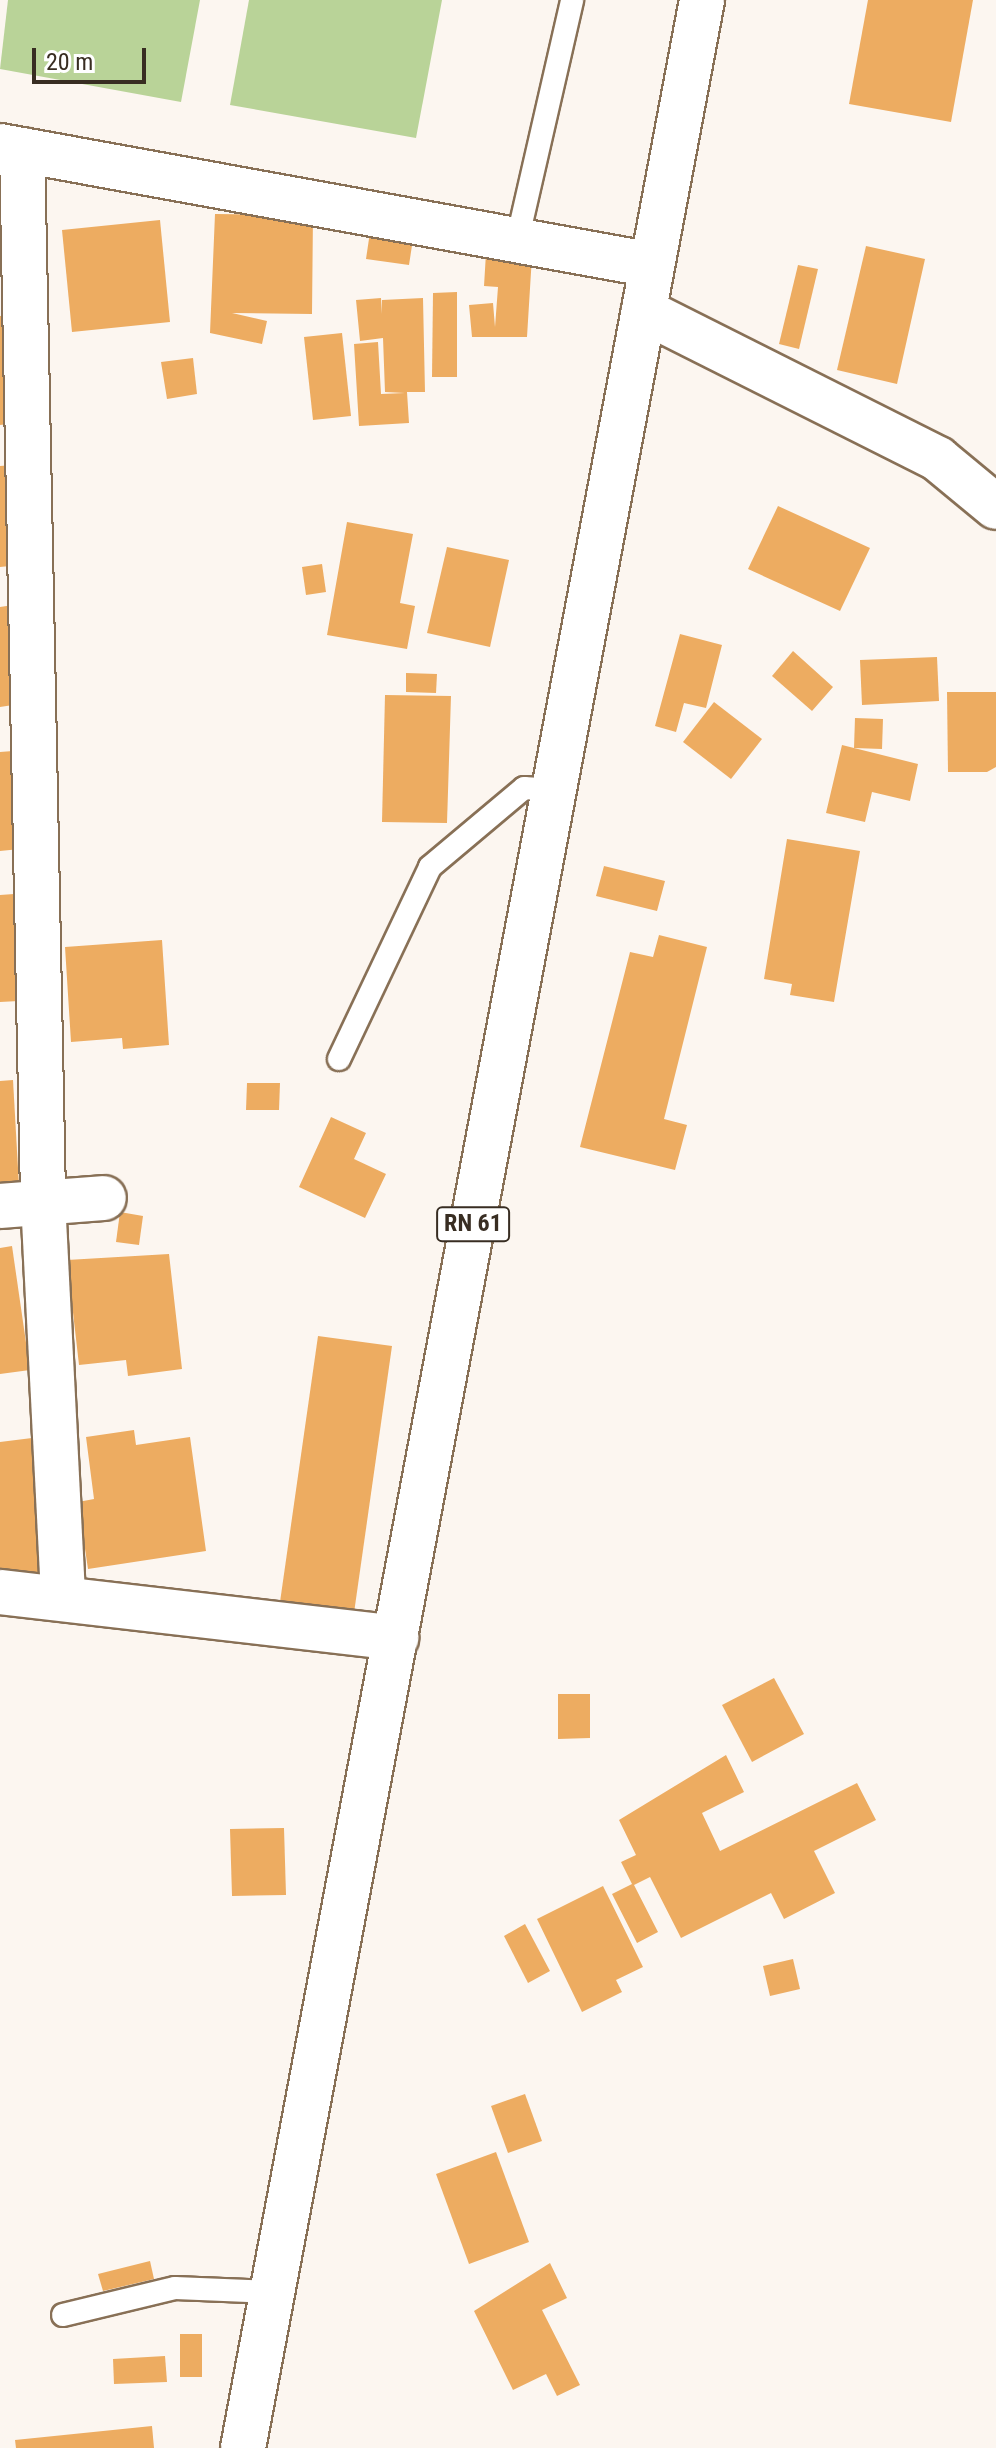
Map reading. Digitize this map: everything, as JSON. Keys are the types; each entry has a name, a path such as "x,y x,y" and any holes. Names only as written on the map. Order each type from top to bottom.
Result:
{"street":[{"name":"RN 61","path":"243,2448 702,0"},
{"path":"63,1594 43,1200 11,148 652,265"},
{"path":"644,311 938,459 996,507"},
{"path":"0,1206 43,1200 104,1198"},
{"path":"0,1592 63,1594 396,1638"}],"lane":[{"path":"517,241 572,0"},
{"path":"339,1059 430,867 524,788 554,790"},
{"path":"63,2315 175,2288 273,2292"}],"green space":[{"path":"8,0 200,0 181,102 0,69"},
{"path":"249,0 442,0 416,138 230,105"}],"building":[{"path":"868,0 973,0 951,122 849,104"},
{"path":"215,214 313,215 312,314 232,313 267,321 262,344 210,333"},
{"path":"160,220 170,322 72,332 62,230"},
{"path":"370,232 413,239 409,265 366,259"},
{"path":"866,246 925,259 897,384 837,370"},
{"path":"486,253 532,256 527,337 472,337 469,305 493,303 495,327 498,287 484,286"},
{"path":"798,265 818,269 799,349 779,344"},
{"path":"457,292 457,377 432,377 433,293"},
{"path":"381,298 382,314 382,300 423,298 425,392 407,392 409,423 359,426 354,344 378,342 381,394 405,393 385,392 383,338 360,341 356,300"},
{"path":"11,315 25,422 0,425 0,316"},
{"path":"342,333 351,416 313,420 304,337"},
{"path":"193,358 197,394 167,399 161,362"},
{"path":"14,465 20,565 0,567 0,466"},
{"path":"778,506 870,548 840,611 748,569"},
{"path":"347,522 413,534 400,603 415,606 407,649 327,635"},
{"path":"447,547 509,560 490,647 427,633"},
{"path":"322,564 326,592 306,595 302,567"},
{"path":"13,605 26,703 0,707 0,607"},
{"path":"680,634 722,645 706,708 684,703 676,732 655,726"},
{"path":"793,651 833,687 812,711 772,676"},
{"path":"937,657 939,701 862,705 860,660"},
{"path":"406,673 437,674 436,693 406,692"},
{"path":"947,692 996,692 996,767 987,772 948,772"},
{"path":"385,695 451,696 447,823 382,822"},
{"path":"714,702 762,739 731,779 683,742"},
{"path":"855,718 883,719 882,749 854,748"},
{"path":"842,745 918,764 910,801 872,792 865,822 826,813"},
{"path":"13,751 20,849 0,851 0,752"},
{"path":"787,839 860,851 834,1002 790,995 792,984 764,979"},
{"path":"604,866 665,881 657,911 596,896"},
{"path":"14,894 19,1001 0,1002 0,895"},
{"path":"659,935 707,947 664,1119 687,1125 675,1170 580,1147 630,952 653,957"},
{"path":"162,940 169,1045 123,1049 122,1038 71,1042 65,947"},
{"path":"13,1080 19,1186 0,1187 0,1081"},
{"path":"247,1083 280,1083 279,1110 246,1110"},
{"path":"331,1117 366,1133 354,1159 386,1174 365,1218 299,1187"},
{"path":"120,1212 143,1216 139,1245 116,1242"},
{"path":"12,1246 30,1370 0,1374 0,1248"},
{"path":"169,1254 182,1369 128,1376 126,1360 79,1365 67,1260"},
{"path":"318,1336 392,1346 353,1620 279,1609"},
{"path":"134,1430 136,1445 190,1437 206,1551 88,1569 78,1502 94,1499 86,1437"},
{"path":"32,1438 46,1576 0,1581 0,1442"},
{"path":"774,1678 804,1734 752,1762 722,1705"},
{"path":"558,1694 590,1694 590,1738 558,1739"},
{"path":"726,1755 744,1792 702,1813 720,1851 857,1783 876,1820 814,1851 835,1893 784,1919 771,1893 681,1938 650,1877 634,1885 658,1932 637,1943 612,1894 632,1884 621,1862 636,1855 619,1820"},
{"path":"284,1828 286,1895 232,1896 230,1829"},
{"path":"603,1886 643,1967 616,1980 622,1992 582,2012 537,1919"},
{"path":"525,1924 550,1971 528,1983 504,1936"},
{"path":"793,1959 800,1989 770,1996 763,1966"},
{"path":"525,2094 542,2141 508,2153 491,2106"},
{"path":"496,2152 529,2242 469,2264 436,2174"},
{"path":"150,2261 154,2279 103,2291 98,2274"},
{"path":"550,2263 567,2298 542,2310 580,2385 557,2396 546,2374 513,2390 474,2311"},
{"path":"180,2334 202,2334 202,2377 180,2377"},
{"path":"165,2356 167,2382 114,2384 113,2359"},
{"path":"152,2426 154,2448 16,2448 15,2440"}]}
